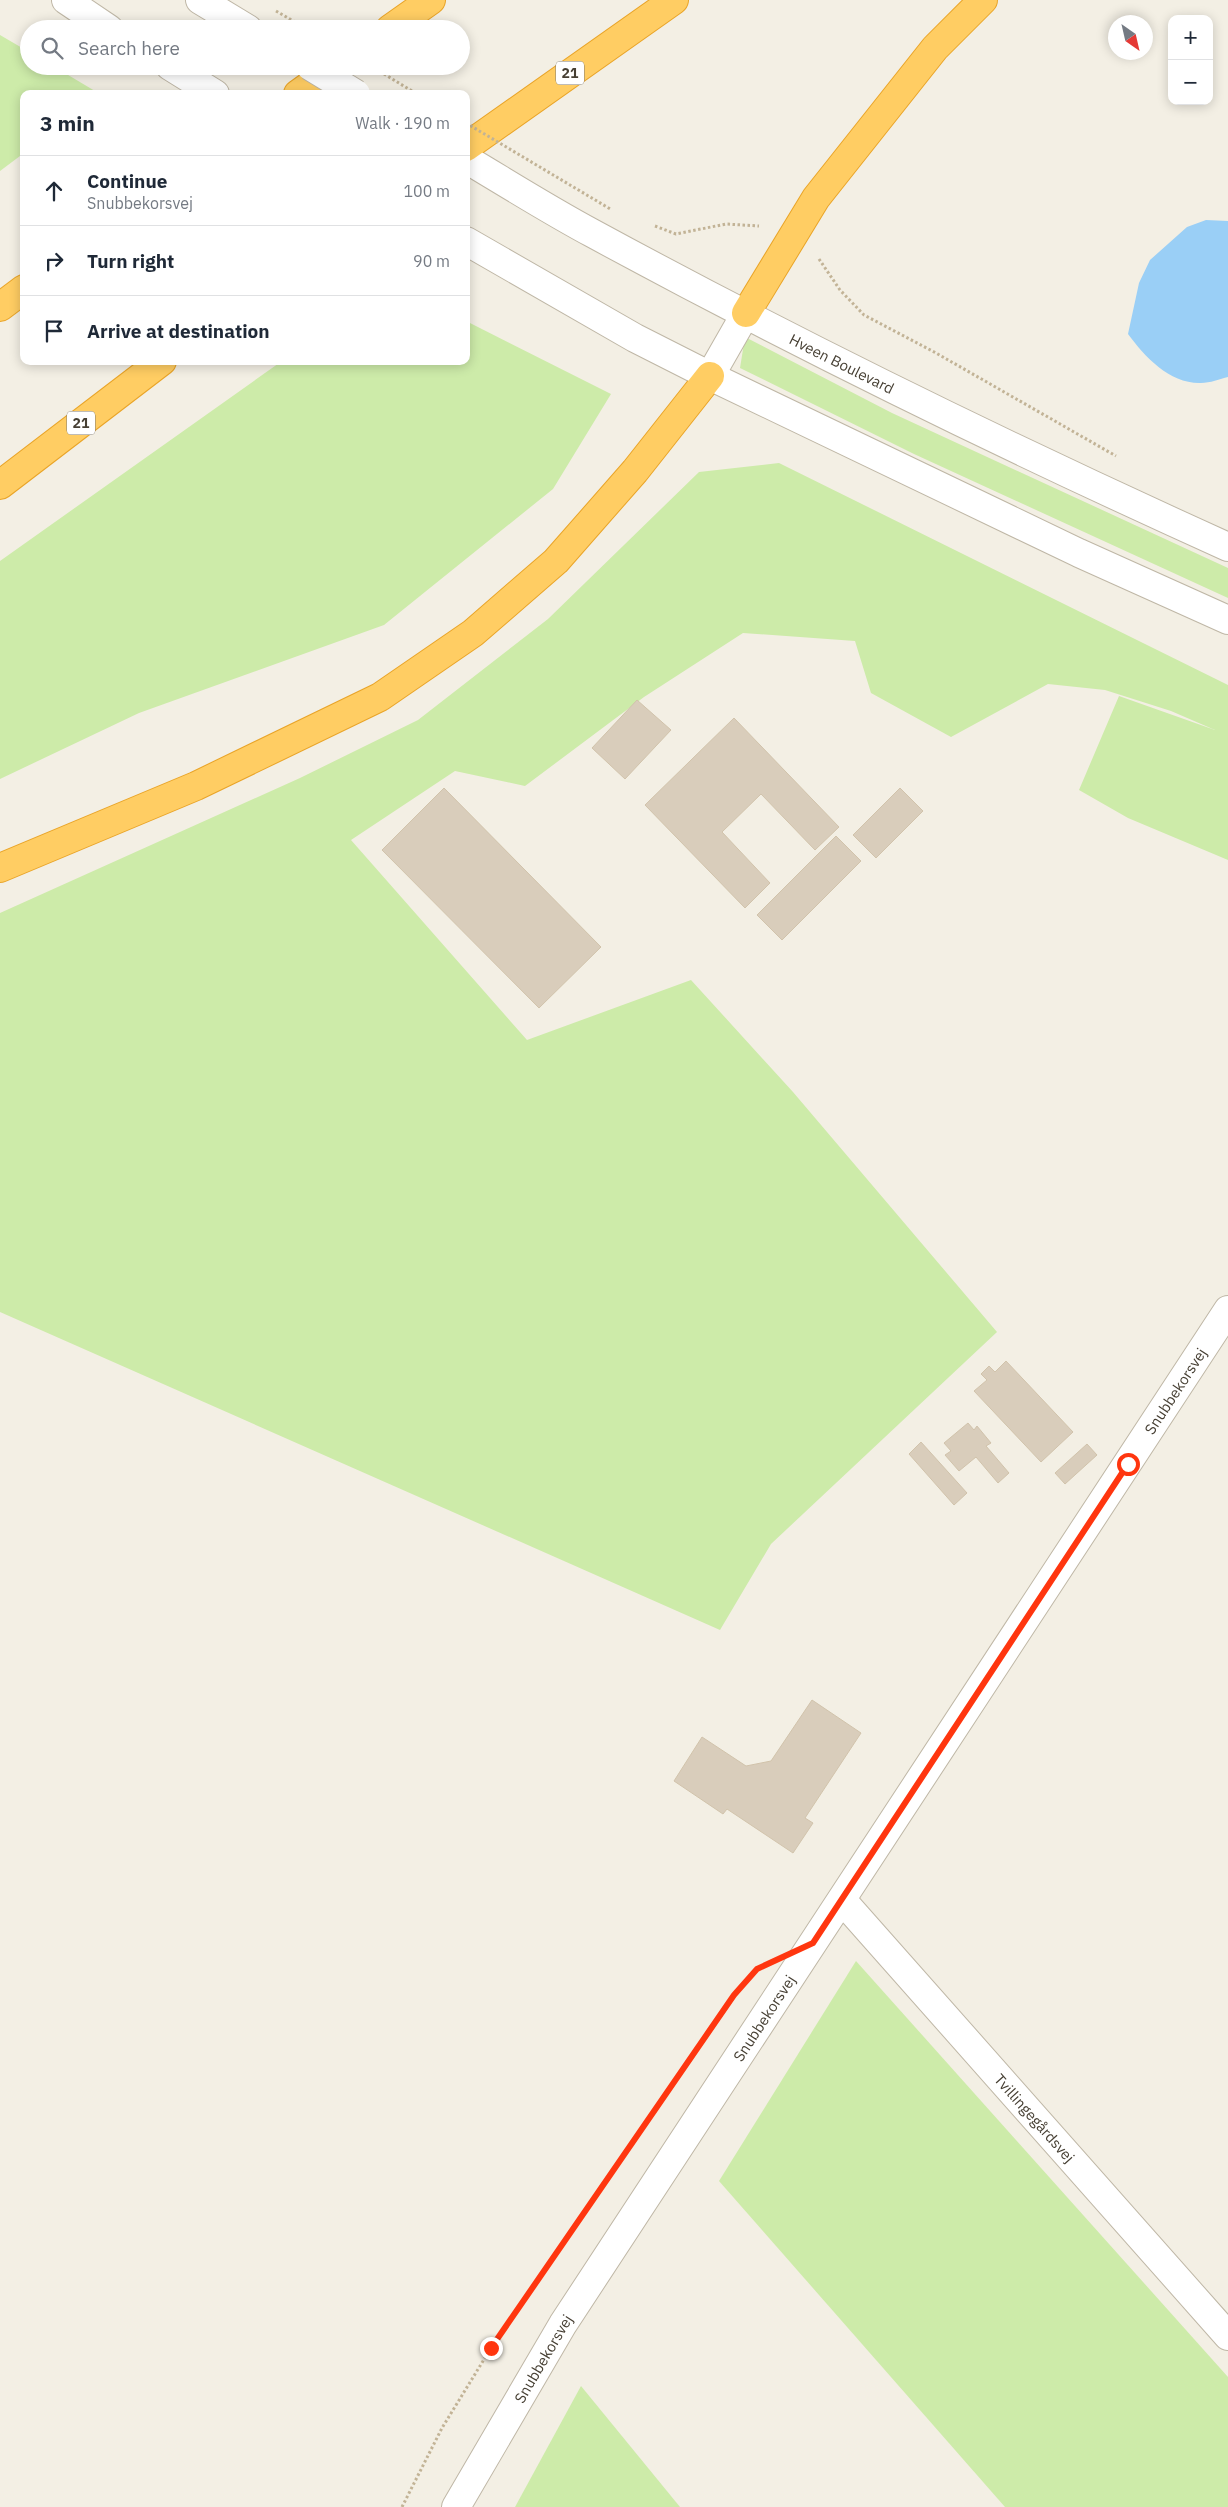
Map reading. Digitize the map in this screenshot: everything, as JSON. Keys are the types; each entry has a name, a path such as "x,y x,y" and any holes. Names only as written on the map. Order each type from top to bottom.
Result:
{"highway":[{"path":"403,20 431,0"},
{"name":"21","path":"470,144 674,0"},
{"path":"746,313 816,198 935,48 983,0"},
{"path":"304,90 324,75"},
{"path":"0,307 20,292"},
{"name":"21","path":"0,484 157,365"},
{"path":"0,868 196,786 380,697 473,634 556,561 636,471 710,376"}],"street":[{"path":"66,0 96,20"},
{"path":"200,0 233,20"},
{"path":"184,75 209,90"},
{"path":"325,75 349,90"},
{"name":"Hveen Boulevard","path":"470,161 591,232 746,313 1040,462 1228,548"},
{"path":"470,243 635,338 710,376 1079,553 1228,620"},
{"path":"710,376 746,313"},
{"name":"Snubbekorsvej","path":"456,2507 563,2324 1228,1310"},
{"name":"Tvillingegårdsvej","path":"842,1900 1228,2336"}],"path":[{"path":"274,10 291,20"},
{"path":"385,75 410,90"},
{"path":"470,125 612,210 621,213"},
{"path":"649,224 676,234 726,224 761,226 792,240 820,260 840,290 864,316 936,353 1117,456"},
{"path":"402,2507 442,2428 491,2348 734,1995 746,1982"}],"green space":[{"path":"0,35 20,47 20,75 68,75 93,90 20,90 20,156 0,171"},
{"path":"470,323 611,394 553,489 384,625 139,713 0,779 0,561 276,365 470,365"},
{"path":"745,337 892,413 1228,568 1228,598 914,454 740,368"},
{"path":"779,463 1228,685 1228,860 1128,818 1079,790 1119,696 1215,730 1171,711 1105,690 1048,684 951,737 871,693 855,641 743,633 644,697 525,786 455,771 351,840 527,1040 691,980 793,1092 997,1332 771,1544 720,1630 0,1312 0,913 300,778 418,720 548,619 699,472"},
{"path":"856,1961 1228,2377 1228,2507 1005,2507 719,2181"},
{"path":"581,2386 680,2507 515,2507"}],"water":[{"path":"1206,220 1228,221 1228,377 1201,383 1179,379 1159,368 1142,352 1128,334 1139,283 1150,260 1187,227"}],"building":[{"path":"637,700 671,730 625,779 592,748"},
{"path":"734,718 839,827 815,850 761,794 722,832 770,883 745,908 645,805"},
{"path":"444,788 601,947 539,1008 382,850"},
{"path":"900,788 923,811 876,858 853,835"},
{"path":"836,836 861,861 782,940 757,915"},
{"path":"1006,1361 1073,1432 1041,1462 974,1391 987,1380 981,1374 989,1366 995,1372"},
{"path":"968,1423 974,1430 977,1426 991,1443 986,1446 1009,1473 998,1483 976,1457 959,1471 945,1455 951,1451 944,1443"},
{"path":"921,1442 967,1493 954,1505 909,1454"},
{"path":"1087,1444 1097,1455 1065,1484 1055,1473"},
{"path":"812,1700 861,1733 805,1818 813,1823 793,1853 727,1809 723,1814 674,1781 702,1737 746,1766 771,1761"}],"route":[{"path":"491,2348 734,1995 757,1969 813,1943 1128,1464"}]}
